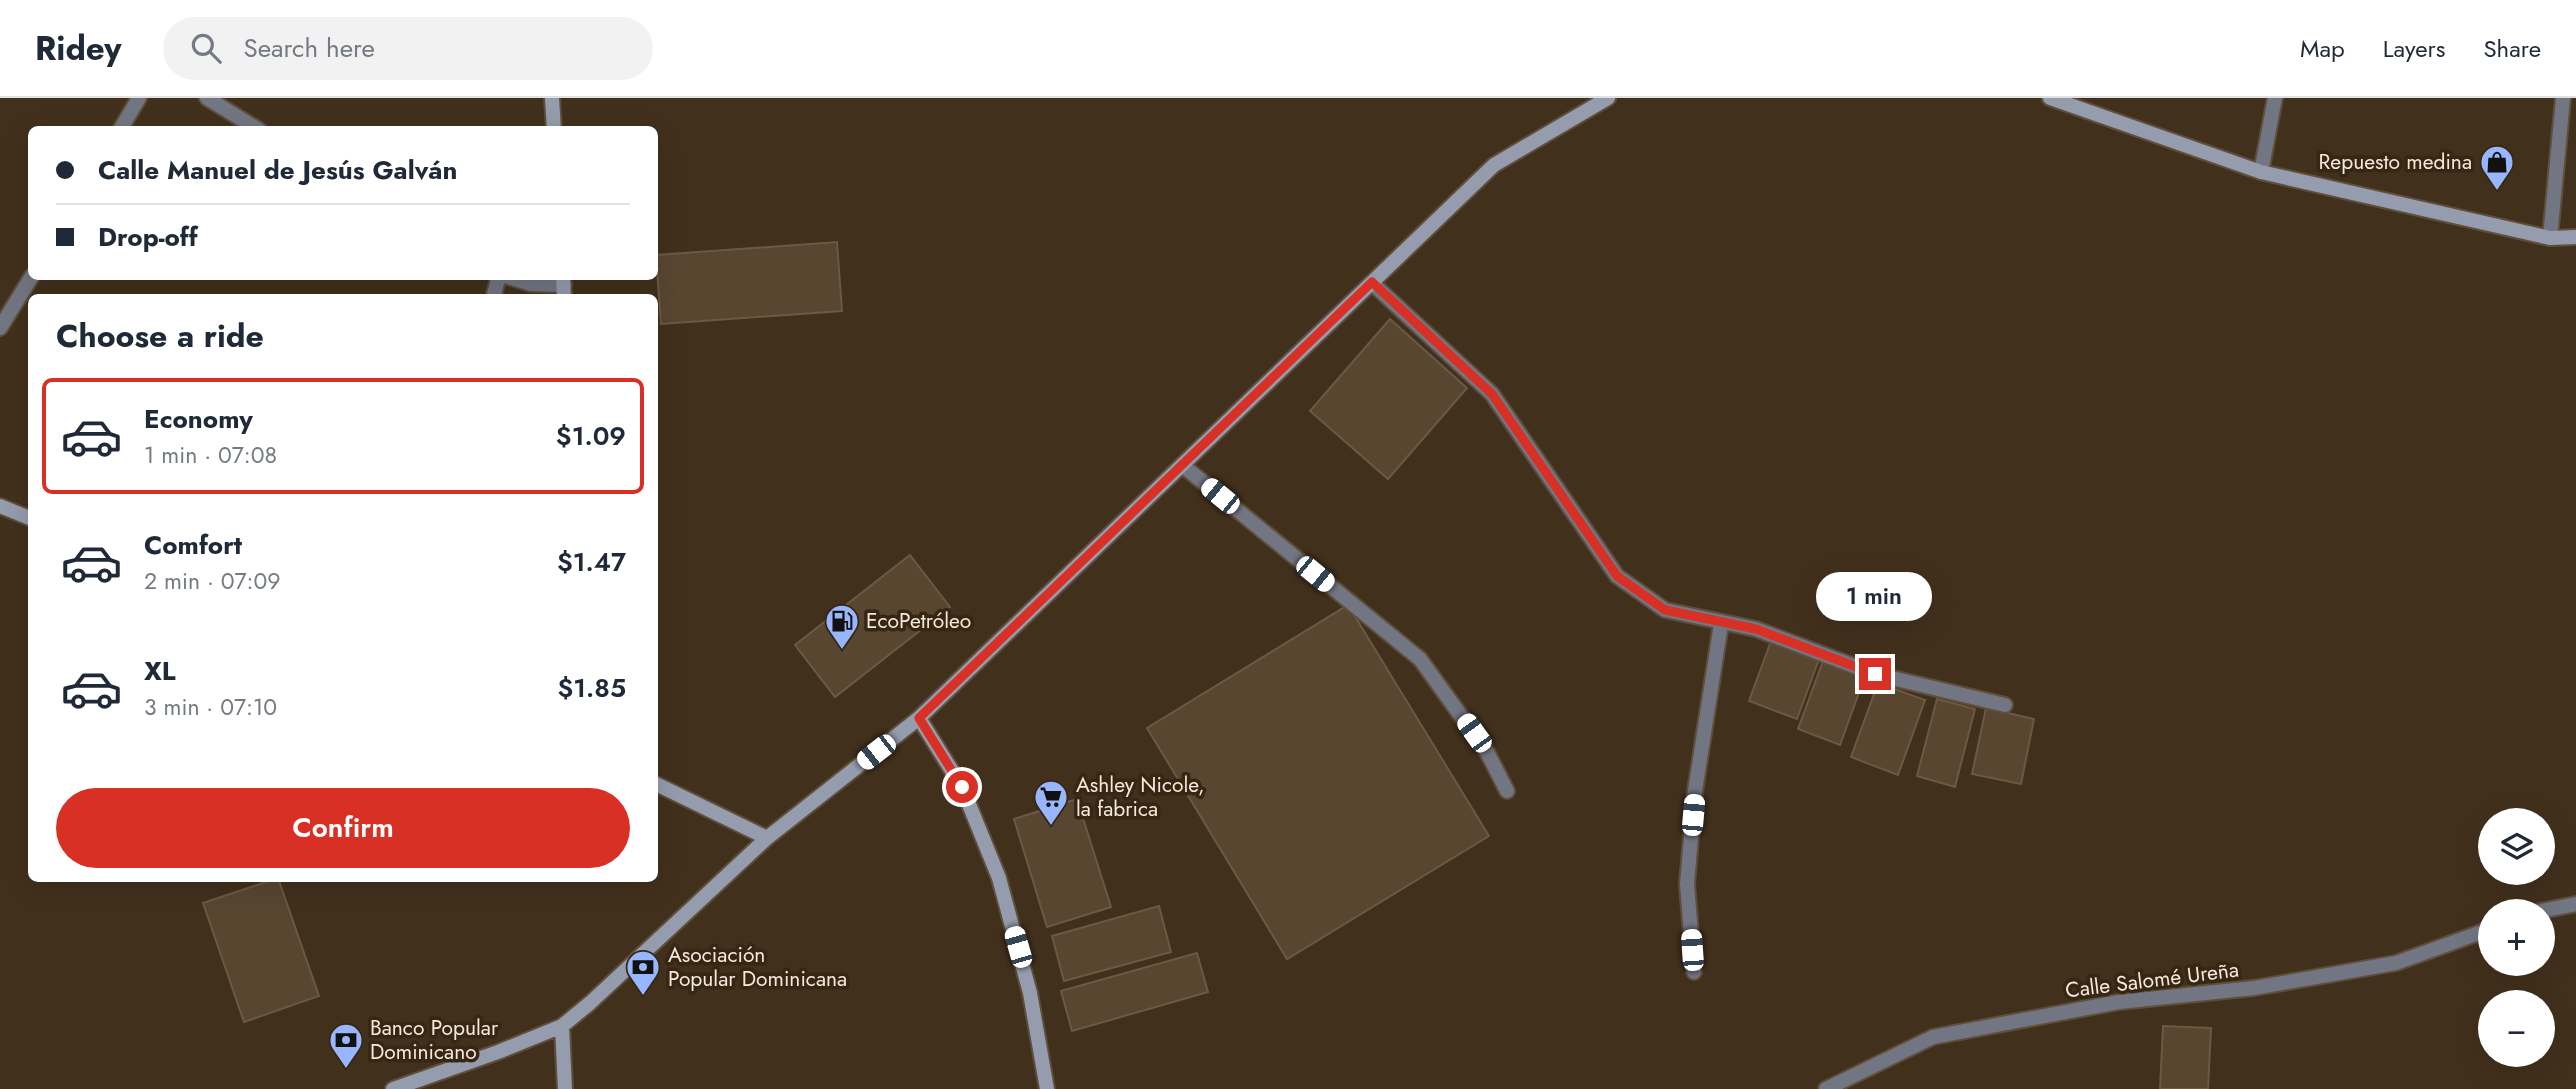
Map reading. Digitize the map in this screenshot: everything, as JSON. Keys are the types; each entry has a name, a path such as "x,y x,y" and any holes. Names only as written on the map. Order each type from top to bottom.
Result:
{"main road":[{"path":"552,98 554,126"},
{"path":"393,1089 562,1026 767,838 919,718 1494,165 1608,98"},
{"path":"2054,99 2261,172 2550,237 2576,237"},
{"path":"0,506 28,517"},
{"path":"919,718 962,787 999,878 1030,993 1047,1089"},
{"path":"658,785 767,838"},
{"path":"562,1026 565,1089"}],"street":[{"path":"122,126 139,98"},
{"path":"207,98 252,126"},
{"path":"2261,172 2275,98"},
{"path":"2550,237 2563,98"},
{"path":"0,328 30,280"},
{"path":"518,280 531,284 564,286"},
{"path":"1372,282 1492,394 1617,576 1665,610 1721,624 1756,629 1875,674 2006,705"},
{"path":"1182,465 1420,659 1487,752 1507,791"},
{"path":"1694,972 1687,884 1695,791 1721,624"},
{"path":"2555,908 2576,904"},
{"name":"Calle Salomé Ureña","path":"1826,1089 1933,1037 2119,1002 2254,988 2396,963 2478,933"}],"building":[{"path":"837,242 842,311 661,324 658,255"},
{"path":"1390,319 1467,388 1388,479 1310,411"},
{"path":"910,555 950,607 835,697 795,645"},
{"path":"1348,605 1489,836 1287,959 1147,728"},
{"path":"1771,641 1819,659 1797,719 1749,701"},
{"path":"1823,661 1865,676 1840,745 1798,729"},
{"path":"1878,683 1925,700 1898,775 1851,757"},
{"path":"1937,699 1975,709 1955,787 1917,776"},
{"path":"1986,708 2034,719 2021,784 1972,774"},
{"path":"1077,799 1111,907 1047,927 1014,819"},
{"path":"266,882 279,882 319,996 244,1022 203,903"},
{"path":"1159,906 1171,952 1064,981 1052,936"},
{"path":"1197,953 1208,992 1072,1031 1061,991"},
{"path":"2163,1026 2211,1028 2208,1089 2160,1089"}],"place":[{"name":"Repuesto medina","path":"2497,192"},
{"name":"EcoPetróleo","path":"842,651"},
{"name":"Ashley Nicole, la fabrica","path":"1051,827"},
{"name":"Asociación Popular Dominicana","path":"643,997"},
{"name":"Banco Popular Dominicano","path":"346,1070"}],"route":[{"path":"962,787 919,718 1372,282 1492,394 1617,576 1665,610 1721,624 1756,629 1875,674"}]}
